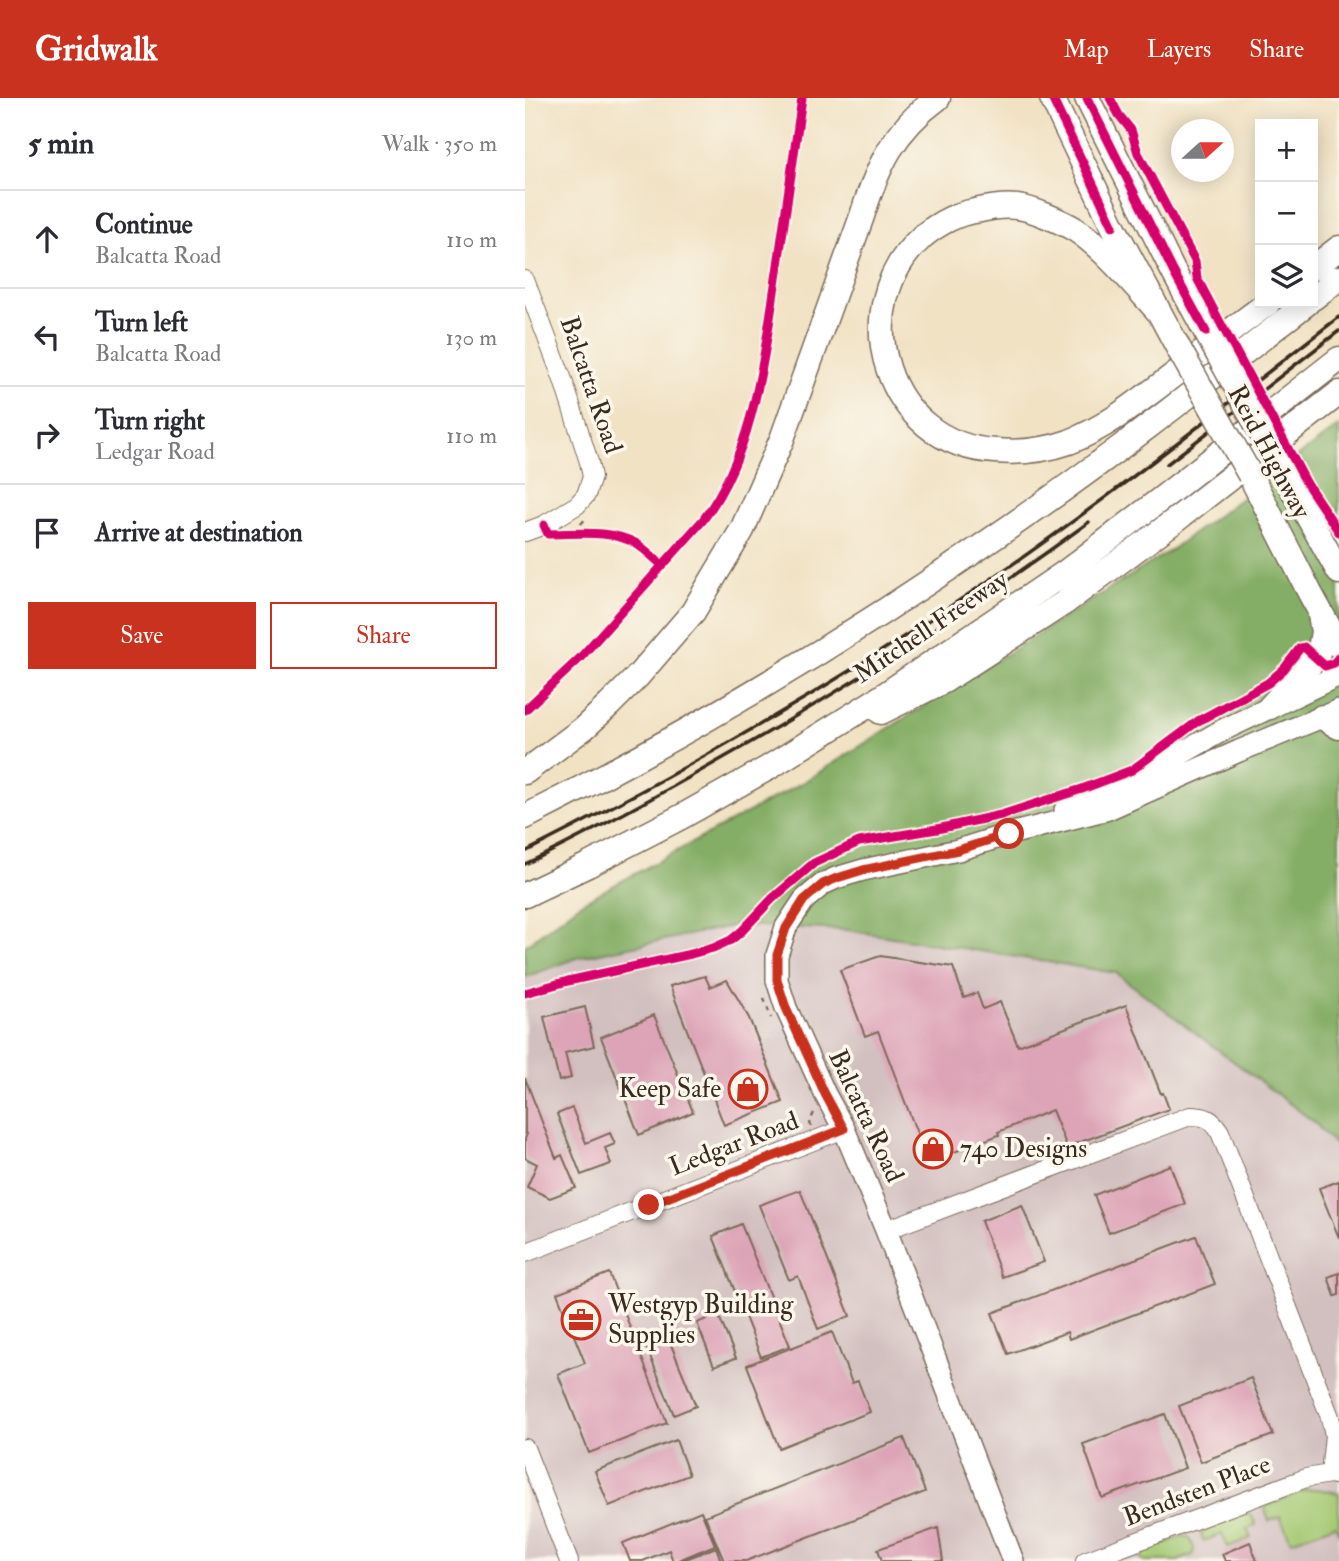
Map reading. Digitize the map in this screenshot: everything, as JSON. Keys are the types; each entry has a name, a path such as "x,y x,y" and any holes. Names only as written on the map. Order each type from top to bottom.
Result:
{"highway":[{"path":"525,772 585,728 638,676 693,612 742,530 782,439 873,180 893,142 938,98"},
{"name":"Reid Highway","path":"1052,98 1113,226 1250,475 1339,646"},
{"name":"Reid Highway","path":"1087,98 1173,271 1338,568"},
{"path":"1158,311 1095,245 1075,229 1018,207 984,209 966,212 946,221 932,229 906,253 888,289 881,324 882,341 889,373 897,391 908,408 928,428 951,441 978,451 1016,452 1068,442 1106,424 1261,308"},
{"path":"1318,264 1339,248"},
{"path":"1318,294 1339,278"},
{"name":"Mitchell Freeway","path":"525,817 583,788 764,686 920,588 1091,469 1300,308"},
{"name":"Mitchell Freeway","path":"525,895 658,830 768,768 880,698 1066,572 1339,359"},
{"path":"768,768 944,681 1064,603 1339,393"},
{"path":"1270,707 1316,658 1323,631 1319,610"}],"main road":[{"name":"Balcatta Road","path":"1009,834 1101,794 1163,764 1223,730 1339,675"},
{"name":"Balcatta Road","path":"1013,1561 887,1230 844,1129 786,1008 777,980 777,955 786,928 804,900 823,884 837,878 958,850 1108,809 1239,751 1333,718"}],"street":[{"name":"Balcatta Road","path":"525,279 563,380 591,469 589,489 584,498 544,525 525,532"},
{"path":"887,1230 1190,1116 1203,1116 1213,1121 1220,1132 1330,1417 1334,1435 1334,1475"},
{"name":"Ledgar Road","path":"525,1253 844,1129"},
{"path":"525,1448 569,1561"},
{"name":"Bendsten Place","path":"1085,1561 1306,1478 1334,1475"}],"path":[{"path":"570,534 588,534"}],"shaded area":[{"path":"736,925 848,930 1116,973 1314,1122 1339,1150 1339,1561 525,1561 525,977 580,957"}],"green space":[{"path":"1339,426 1339,1150 1314,1122 1116,973 848,930 737,925 580,957 525,977 525,946 581,903 802,783 1171,550"},
{"path":"1317,1489 1339,1493 1339,1532 1335,1525 1291,1541 1280,1517 1269,1521 1266,1506 1304,1490"},
{"path":"1244,1513 1252,1516 1256,1525 1247,1529 1251,1538 1228,1547 1222,1534 1203,1541 1201,1534 1204,1529"},
{"path":"1184,1536 1190,1538 1193,1555 1178,1561 1143,1561 1141,1557 1144,1551"}],"building":[{"path":"880,956 953,967 964,998 977,993 983,1009 1000,1002 1018,1046 1126,1005 1169,1109 1067,1147 1052,1110 998,1132 999,1135 928,1162 878,1031 865,1036 840,970"},
{"path":"705,976 710,987 727,980 749,1018 783,1102 724,1125 670,986"},
{"path":"585,1007 594,1046 565,1053 571,1078 559,1081 544,1017"},
{"path":"654,1015 693,1112 639,1135 601,1037"},
{"path":"525,1078 556,1158 562,1155 576,1188 550,1198 527,1187 537,1164 525,1158"},
{"path":"572,1108 586,1143 610,1133 615,1144 605,1148 611,1164 581,1175 557,1114"},
{"path":"1170,1165 1185,1204 1109,1233 1094,1195"},
{"path":"1339,1181 1339,1238 1319,1188"},
{"path":"800,1190 850,1316 818,1329 798,1276 789,1280 759,1205"},
{"path":"1022,1205 1044,1262 1002,1277 981,1221"},
{"path":"741,1224 790,1346 761,1357 713,1236"},
{"path":"1196,1236 1215,1284 1069,1339 1067,1332 1008,1354 992,1313"},
{"path":"609,1273 667,1423 589,1453 558,1374 585,1363 557,1293"},
{"path":"1339,1273 1339,1295 1335,1296 1328,1277"},
{"path":"718,1314 736,1358 714,1366 697,1323"},
{"path":"832,1332 852,1383 858,1381 870,1412 779,1448 747,1365"},
{"path":"667,1335 696,1406 674,1415 645,1344"},
{"path":"1251,1378 1273,1435 1201,1462 1179,1406"},
{"path":"1165,1414 1185,1468 1102,1498 1083,1444"},
{"path":"904,1438 925,1492 746,1561 724,1561 705,1516"},
{"path":"676,1440 689,1475 609,1506 595,1471"},
{"path":"701,1511 715,1545 676,1561 673,1561 669,1550 643,1561 630,1561 623,1543"},
{"path":"938,1528 943,1561 882,1561 878,1549"},
{"path":"1250,1542 1257,1561 1225,1561 1222,1554"},
{"path":"716,1547 721,1561 681,1561"}],"railway":[{"path":"525,852 756,727 978,588 1161,456 1339,317"},
{"path":"1167,464 1339,331"},
{"path":"525,864 647,801 813,706 953,617 1089,522"}],"cycle path":[{"path":"525,710 580,658 703,520 721,493 735,464 746,433 762,369 802,98"},
{"path":"1052,98 1113,226"},
{"path":"1087,98 1206,332"},
{"path":"1110,98 1131,130 1138,153 1195,261 1197,278 1220,322 1307,484 1339,532"},
{"path":"544,525 548,534 594,533 627,539 640,546 663,566"},
{"path":"525,993 713,948 731,940 742,931 772,899 814,863 859,842 1001,815 1132,770 1198,721 1268,683 1284,669 1300,648 1304,647 1325,666 1334,663 1339,657"}],"place":[{"name":"Keep Safe","path":"748,1089"},
{"name":"740 Designs","path":"933,1149"},
{"name":"Westgyp Building Supplies","path":"581,1320"}],"route":[{"path":"649,1205 844,1129 786,1008 777,980 777,955 786,928 804,900 823,884 837,878 958,850 1009,834"}]}
